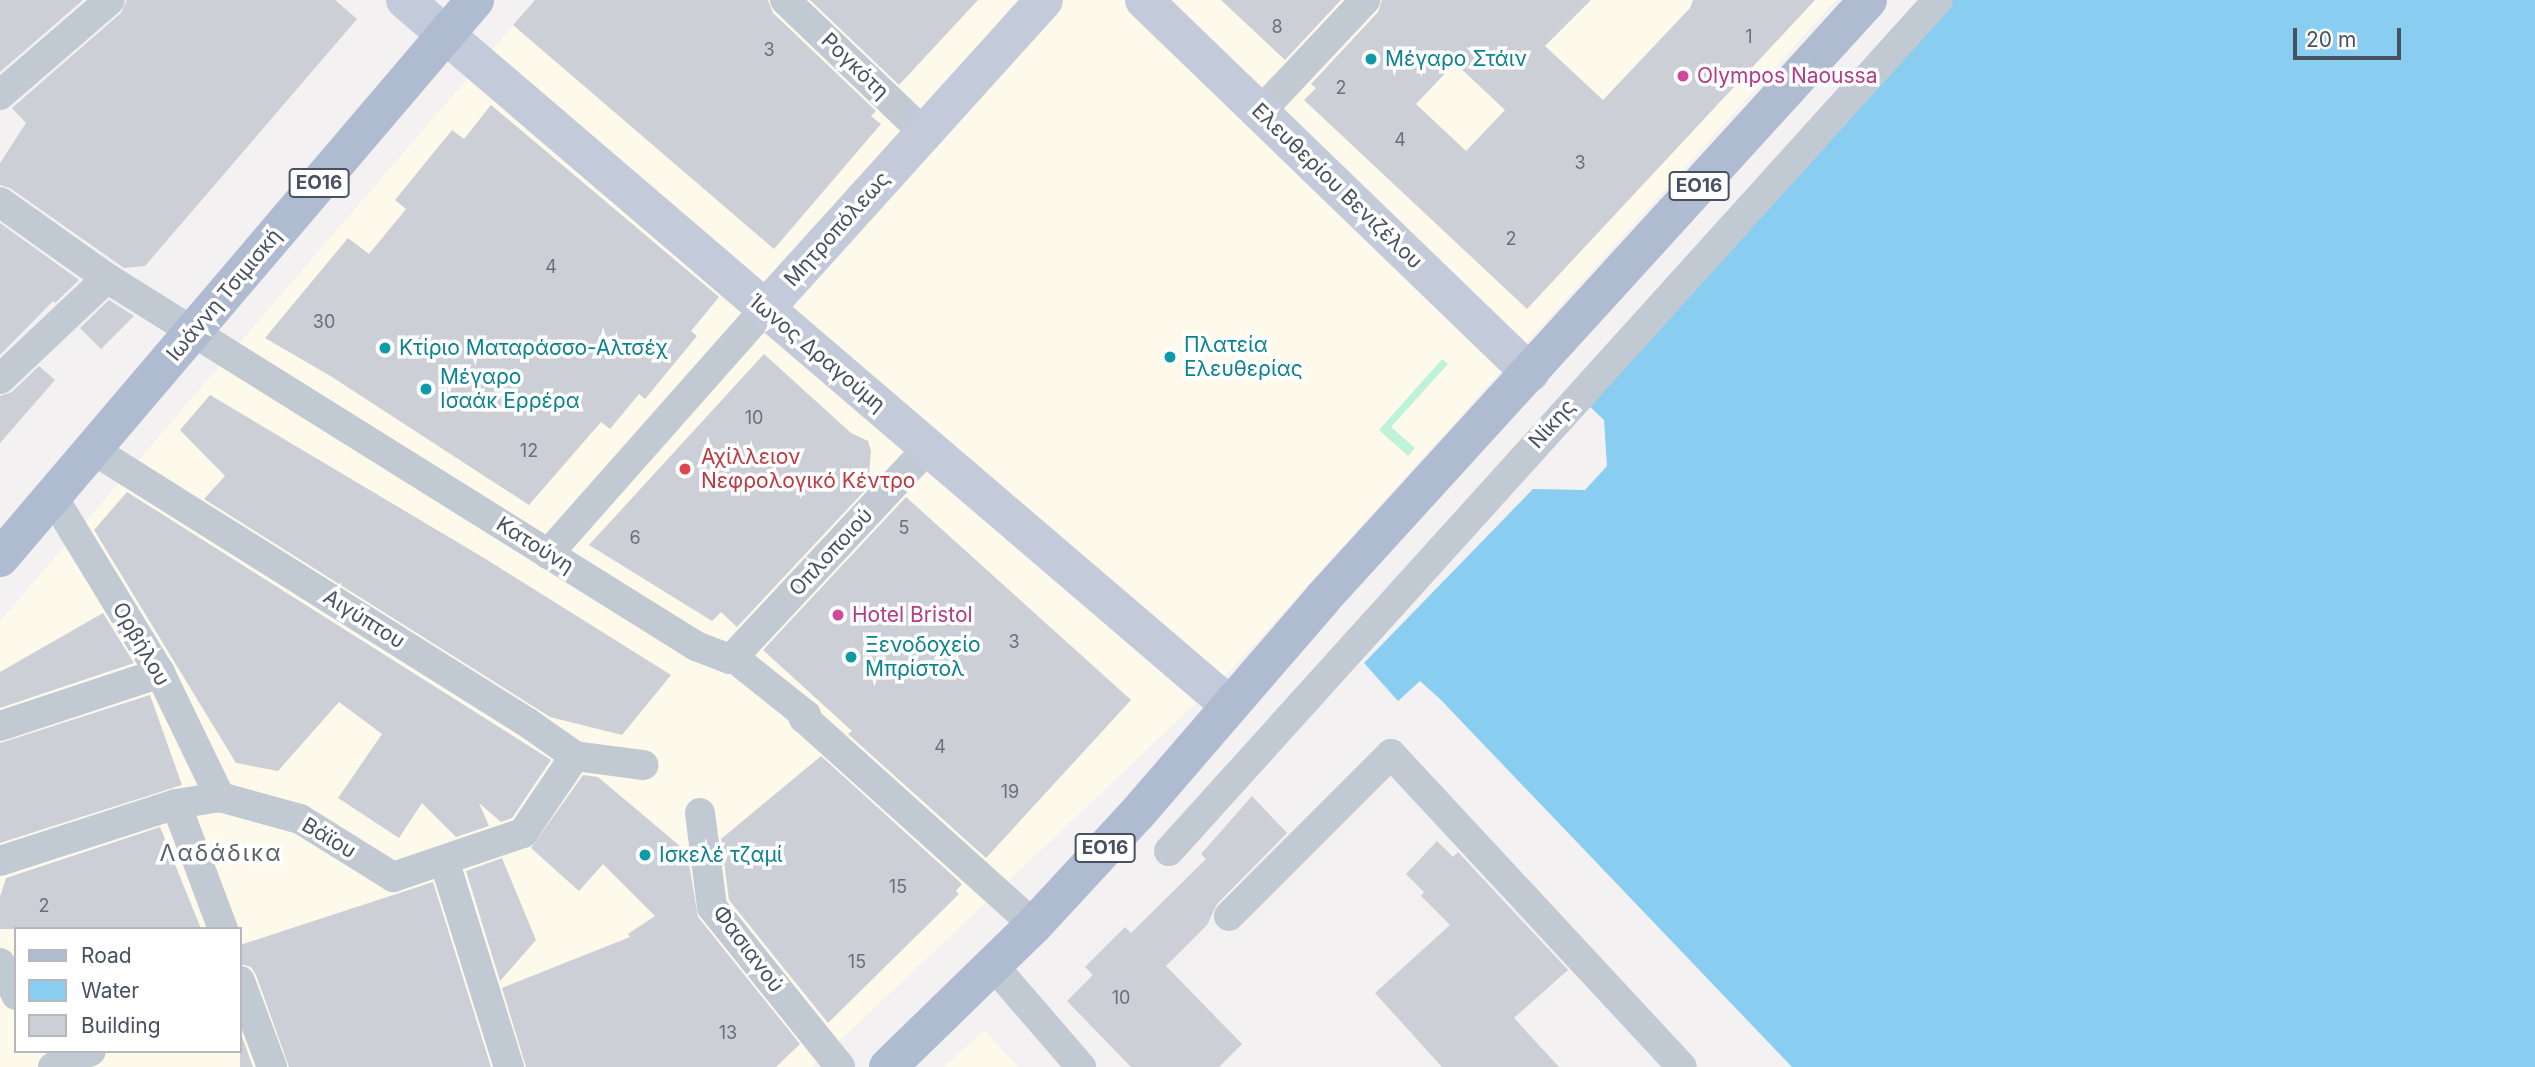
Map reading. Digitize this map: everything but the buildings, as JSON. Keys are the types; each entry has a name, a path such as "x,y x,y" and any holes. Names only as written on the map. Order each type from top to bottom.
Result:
{"main road":[{"name":"Ίωνος Δραγούμη","path":"405,0 1229,705"},
{"name":"Ιωάννη Τσιμισκή","path":"0,558 475,0"},
{"name":"Μητροπόλεως","path":"765,309 1044,0"},
{"name":"Ελευθερίου Βενιζέλου","path":"1144,0 1530,373"},
{"name":"ΕΟ16","path":"888,1067 1034,925 1136,815 1323,598 1868,0"}],"street":[{"path":"0,95 110,0"},
{"name":"Ρογκότη","path":"785,0 924,133"},
{"path":"1260,112 1365,0"},
{"name":"Νίκης","path":"1169,851 1938,0"},
{"name":"Κατούνη","path":"0,202 107,278 696,646 730,660 733,657 806,715 804,718 1034,925"},
{"path":"0,379 107,278"},
{"name":"Μητροπόλεως","path":"548,554 765,309"},
{"name":"Οπλοποιού","path":"733,657 929,447"},
{"name":"Αιγύπτου","path":"92,449 528,723 575,757 643,765"},
{"name":"Ορβήλου","path":"53,497 160,673 220,797"},
{"path":"0,726 160,673"},
{"path":"1229,916 1391,754 1682,1067"},
{"name":"Βάϊου","path":"0,861 176,804 220,797 300,819 393,877 523,833 575,757"},
{"path":"176,804 221,927"},
{"name":"Φασιανού","path":"700,813 712,907 840,1067"},
{"path":"444,860 509,1067"},
{"path":"0,963 14,991"},
{"path":"993,965 1081,1067"},
{"path":"242,989 272,1067"},
{"path":"52,1067 86,1053"}],"shaded area":[{"path":"535,0 1836,0 1232,669 812,1067 0,1067 0,621"},
{"path":"984,1030 1018,1067 944,1067"}],"green space":[{"path":"1442,359 1448,364 1391,427 1415,448 1408,456 1379,430"}],"water":[{"path":"1951,0 2535,0 2535,1067 1792,1067 1440,699 1420,681 1398,701 1364,663 1533,489 1585,490 1607,466 1604,420 1585,402"}],"place":[{"name":"Μέγαρο Στάιν","path":"1371,59"},
{"name":"Olympos Naoussa","path":"1683,76"},
{"name":"Κτίριο Ματαράσσο-Αλτσέχ","path":"385,348"},
{"name":"Πλατεία Ελευθερίας","path":"1170,357"},
{"name":"Μέγαρο Ισαάκ Ερρέρα","path":"426,389"},
{"name":"Αχίλλειον Νεφρολογικό Κέντρο","path":"685,469"},
{"name":"Hotel Bristol","path":"838,615"},
{"name":"Ξενοδοχείο Μπρίστολ","path":"851,657"},
{"name":"Ισκελέ τζαμί","path":"645,855"}],"district":[{"name":"Λαδάδικα","path":"221,853"}]}
